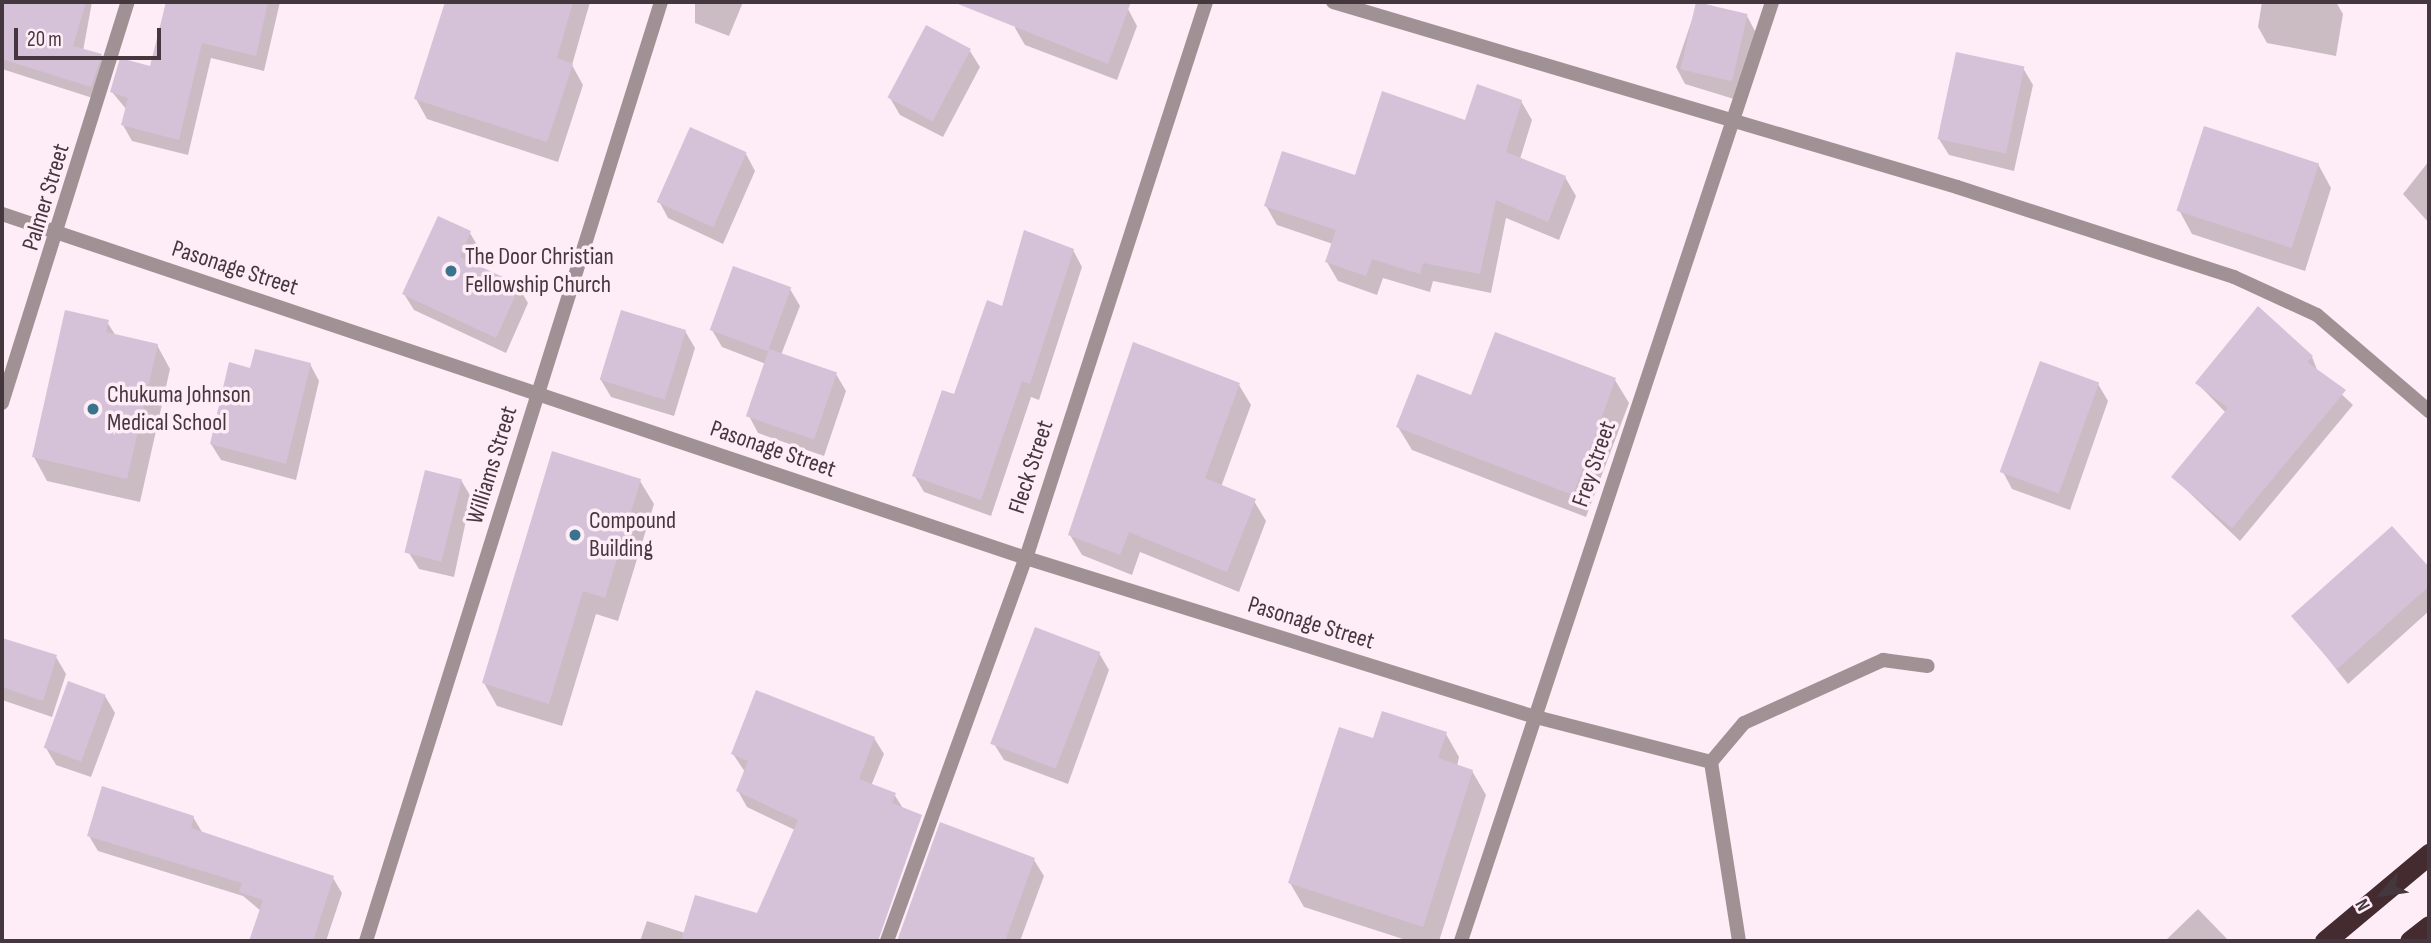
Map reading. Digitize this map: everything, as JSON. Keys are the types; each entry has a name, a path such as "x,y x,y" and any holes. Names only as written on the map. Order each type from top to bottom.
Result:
{"highway":[{"path":"2325,941 2429,854"},
{"path":"2410,941 2429,926"}],"street":[{"name":"Palmer Street","path":"2,403 60,234 128,2"},
{"name":"Williams Street","path":"366,941 662,2"},
{"name":"Fleck Street","path":"887,941 1026,558 1206,2"},
{"path":"1333,2 1734,124 1957,187 2234,278 2317,315 2429,411"},
{"name":"Frey Street","path":"1461,941 1532,716 1734,124 1772,2"},
{"name":"Pasonage Street","path":"2,214 1026,558 1532,716 1711,762"},
{"path":"1739,941 1711,762 1744,723 1883,660 1928,666"}],"building":[{"path":"2,2 86,2 73,46 102,54 91,87 2,59"},
{"path":"166,2 268,2 256,56 202,43 179,140 121,125 128,98 110,92 120,58 150,66"},
{"path":"445,2 573,2 557,58 573,64 547,142 414,99"},
{"path":"953,2 1131,2 1108,64"},
{"path":"1696,2 1748,14 1732,81 1680,69"},
{"path":"926,25 971,49 933,121 888,97"},
{"path":"1956,52 2024,67 2006,154 1937,139"},
{"path":"1477,84 1522,100 1506,152 1566,176 1548,222 1496,200 1480,274 1423,263 1420,274 1372,259 1366,276 1325,262 1336,230 1264,206 1282,151 1355,175 1382,91 1465,120"},
{"path":"2204,126 2319,163 2292,248 2176,211"},
{"path":"690,127 747,152 713,227 657,202"},
{"name":"The Door Christian Fellowship Church","path":"438,216 471,231 460,257 520,285 496,338 402,294"},
{"path":"1024,230 1074,249 1030,384 1022,381 981,500 912,476 942,390 954,394 987,300 1002,306"},
{"path":"733,266 791,287 768,351 710,330"},
{"path":"2258,306 2313,356 2307,362 2346,390 2232,528 2171,477 2228,408 2195,383"},
{"name":"Chukuma Johnson Medical School","path":"65,310 109,320 106,332 158,344 127,479 32,457"},
{"path":"621,310 686,330 665,400 600,380"},
{"path":"1495,332 1616,378 1573,495 1396,427 1417,374 1471,395"},
{"path":"1133,342 1240,383 1205,478 1256,499 1227,572 1129,532 1120,555 1068,535"},
{"path":"255,349 311,363 286,464 210,444 229,362 250,368"},
{"path":"769,349 837,372 814,440 746,416"},
{"path":"2040,361 2099,383 2059,493 2000,472"},
{"name":"Compound Building","path":"552,451 641,479 605,598 583,591 549,704 482,683"},
{"path":"425,470 462,479 441,562 404,552"},
{"path":"2392,526 2429,567 2429,586 2337,669 2291,616"},
{"path":"1035,627 1100,652 1056,769 990,744"},
{"path":"2,638 57,655 43,701 2,687"},
{"path":"68,681 106,695 81,761 44,748"},
{"path":"756,690 875,737 859,779 896,793 892,803 922,815 878,941 681,941 695,895 757,913 798,820 736,791 748,761 731,754"},
{"path":"1382,711 1447,732 1438,758 1473,770 1423,927 1288,883 1339,727 1373,738"},
{"path":"102,786 194,816 191,828 334,876 313,941 249,941 263,900 239,892 242,883 87,836"},
{"path":"940,822 1035,858 1005,941 897,941"}],"place":[{"name":"The Door Christian Fellowship Church","path":"451,271"},
{"name":"Chukuma Johnson Medical School","path":"93,409"},
{"name":"Compound Building","path":"575,535"}]}
